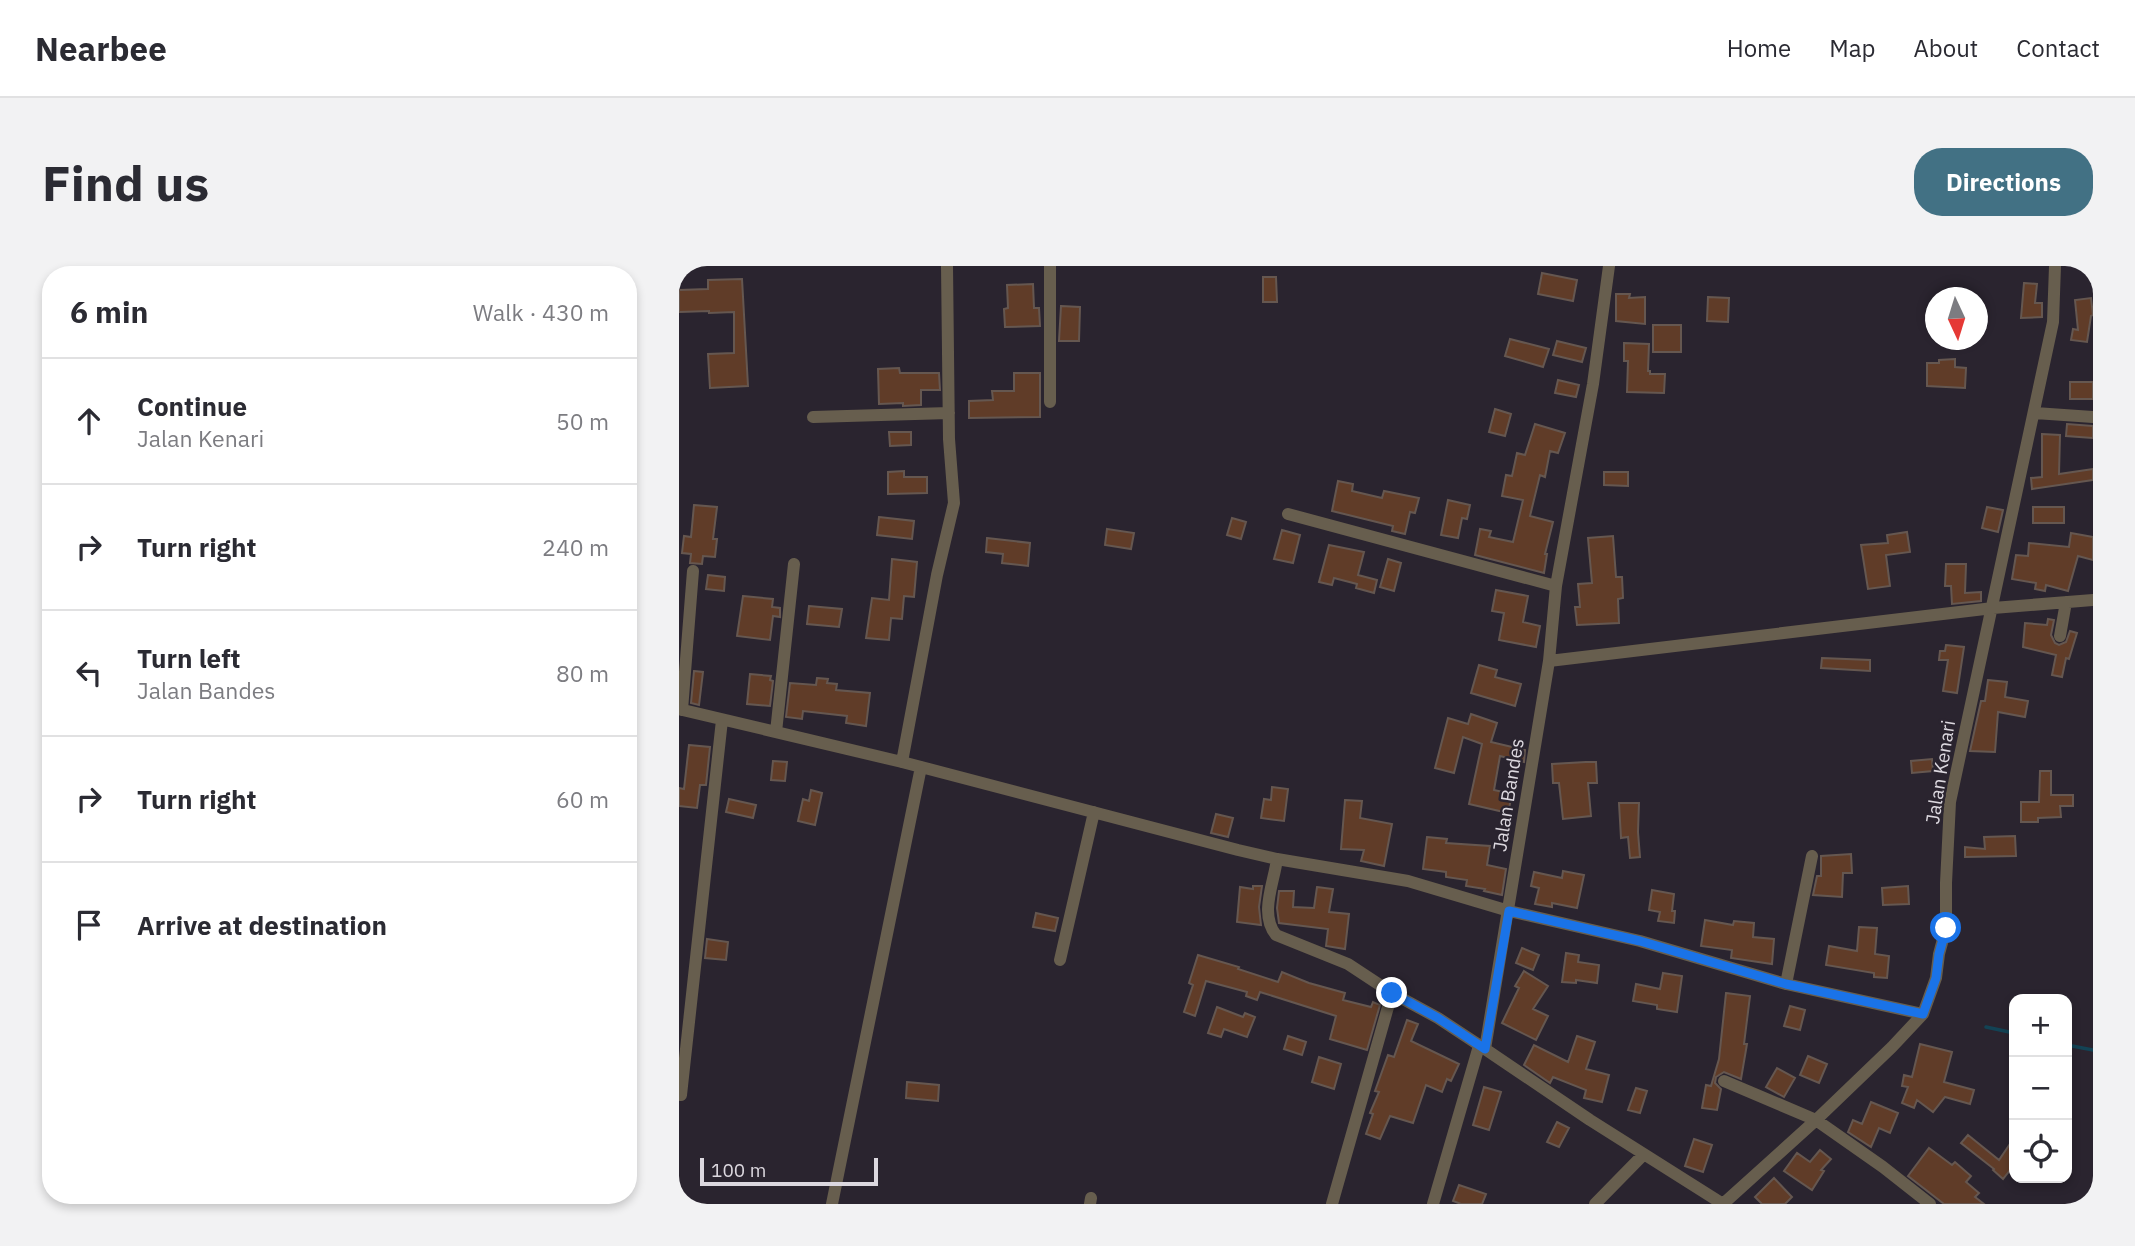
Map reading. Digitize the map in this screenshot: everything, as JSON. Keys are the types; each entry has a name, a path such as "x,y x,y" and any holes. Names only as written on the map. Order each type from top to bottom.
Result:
{"street":[{"path":"902,762 937,575 954,503 949,413 947,266"},
{"path":"1050,266 1050,402"},
{"name":"Jalan Bandes","path":"1433,1204 1482,1047 1509,911 1549,661 1556,586 1593,384 1609,266"},
{"name":"Jalan Kenari","path":"1723,1204 1892,1047 1923,1014 1936,978 1946,928 1950,802 2053,322 2055,266"},
{"path":"2035,412 2093,417"},
{"path":"813,417 949,413"},
{"path":"1288,514 1556,586"},
{"path":"776,732 794,564"},
{"path":"693,571 680,710 902,762 1277,859 1408,881 1509,911 1640,941 1786,984 1923,1014"},
{"path":"1549,661 1993,608 2093,600"},
{"path":"2060,636 2066,602"},
{"path":"681,1095 722,720"},
{"path":"832,1204 921,767"},
{"path":"1061,960 1094,812"},
{"path":"1786,984 1812,856"},
{"path":"1277,859 1268,905 1268,919 1273,932 1347,964 1438,1018 1643,1155 1723,1204"},
{"path":"1332,1204 1392,993"},
{"path":"1724,1081 1815,1120 1883,1167 1930,1204"},
{"path":"1595,1204 1643,1155"}],"building":[{"path":"1542,273 1577,280 1573,301 1538,294"},
{"path":"1263,277 1276,277 1277,302 1263,302"},
{"path":"742,279 748,386 710,388 708,354 734,353 734,312 679,312 679,290 708,289 708,280"},
{"path":"2024,283 2037,284 2035,303 2042,303 2042,317 2021,318"},
{"path":"1033,284 1034,308 1039,308 1040,326 1005,327 1007,285"},
{"path":"1616,294 1630,294 1629,298 1645,297 1645,324 1616,321"},
{"path":"1708,297 1729,298 1728,322 1707,321"},
{"path":"2091,298 2093,315 2087,342 2071,340 2073,329 2078,330 2075,300"},
{"path":"1061,306 1080,307 1079,341 1059,341"},
{"path":"1653,325 1681,325 1681,352 1653,352"},
{"path":"1510,339 1549,349 1543,367 1505,356"},
{"path":"1557,341 1586,348 1582,362 1553,355"},
{"path":"1624,343 1649,344 1648,371 1650,374 1665,374 1664,393 1627,392 1628,361 1624,361"},
{"path":"1955,359 1955,367 1966,368 1965,388 1927,386 1927,363"},
{"path":"899,368 900,373 939,373 940,390 921,390 921,405 879,404 878,369"},
{"path":"1014,373 1040,373 1040,417 969,418 969,401 993,400 992,391 1014,391"},
{"path":"1558,380 1579,385 1576,397 1555,393"},
{"path":"2070,382 2093,382 2093,399 2070,399"},
{"path":"1495,409 1511,414 1505,436 1489,432"},
{"path":"1535,424 1565,433 1558,453 1550,451 1545,477 1540,475 1530,516 1553,522 1545,554 1544,573 1475,555 1480,529 1491,531 1489,537 1513,542 1523,500 1502,496 1506,475 1512,476 1517,453 1525,455"},
{"path":"2067,424 2093,426 2093,438 2066,436"},
{"path":"889,432 911,432 911,445 890,446"},
{"path":"2042,434 2060,435 2059,474 2093,469 2093,480 2032,489 2031,478 2042,477"},
{"path":"904,471 904,477 927,477 927,493 888,494 888,472"},
{"path":"1604,472 1628,472 1628,486 1604,485"},
{"path":"1338,481 1353,484 1352,491 1382,498 1384,491 1419,498 1415,513 1410,512 1405,534 1392,531 1393,526 1332,511"},
{"path":"1448,500 1470,505 1467,519 1462,518 1458,538 1441,535"},
{"path":"694,505 717,507 713,539 717,539 715,557 703,556 702,564 690,563 691,554 682,553 684,536 691,537"},
{"path":"1987,507 2003,510 1998,532 1982,528"},
{"path":"2033,507 2064,507 2064,523 2033,523"},
{"path":"879,517 914,521 912,539 877,535"},
{"path":"1232,518 1246,522 1241,539 1227,535"},
{"path":"1107,529 1134,533 1131,549 1105,545"},
{"path":"1282,530 1300,535 1293,563 1274,559"},
{"path":"1907,532 1910,552 1886,555 1890,586 1868,589 1861,545 1888,543 1887,535"},
{"path":"2071,533 2093,537 2093,560 2078,556 2068,591 2046,585 2045,591 2035,589 2036,583 2012,579 2016,555 2028,556 2029,543 2069,547"},
{"path":"1613,536 1616,577 1622,577 1623,598 1618,599 1619,623 1577,625 1575,607 1580,607 1578,584 1592,583 1588,538"},
{"path":"987,538 1030,543 1028,566 1002,563 1003,554 986,552"},
{"path":"1329,545 1364,552 1358,575 1377,580 1374,593 1356,588 1357,584 1334,578 1332,585 1319,582"},
{"path":"892,559 917,562 914,597 904,596 902,619 891,618 889,640 866,638 872,598 889,600"},
{"path":"1388,559 1401,563 1394,591 1380,587"},
{"path":"1946,564 1966,564 1965,593 1981,592 1981,601 1952,604 1951,586 1945,586"},
{"path":"708,575 725,577 724,591 706,589"},
{"path":"1496,590 1528,596 1523,622 1540,626 1536,647 1499,640 1504,613 1492,611"},
{"path":"743,596 773,599 772,607 780,608 780,617 773,616 770,640 737,636"},
{"path":"809,606 842,609 839,627 807,624"},
{"path":"2048,619 2054,620 2051,635 2059,645 2066,642 2070,631 2077,633 2069,659 2066,658 2062,677 2052,675 2056,655 2023,647 2025,623 2047,625"},
{"path":"1946,645 1964,647 1957,693 1943,691 1948,660 1939,660 1940,651 1945,651"},
{"path":"1822,658 1870,660 1870,671 1821,668"},
{"path":"1479,665 1497,670 1495,677 1521,684 1515,706 1471,693"},
{"path":"694,671 703,672 699,705 691,703"},
{"path":"750,674 771,676 770,680 773,681 770,706 747,704"},
{"path":"817,678 828,679 827,683 837,684 836,690 870,693 866,726 846,723 847,716 803,711 802,719 786,717 790,683 816,685"},
{"path":"1988,680 2007,682 2005,697 2028,701 2025,717 1998,712 1995,752 1970,751 1981,701 1985,701"},
{"path":"1471,714 1497,723 1491,742 1525,750 1524,762 1500,756 1494,790 1512,794 1508,813 1469,804 1482,744 1463,737 1454,773 1435,768 1448,718 1468,724"},
{"path":"689,745 710,747 706,785 700,785 697,808 679,806 679,788 684,789"},
{"path":"1932,759 1933,771 1912,773 1911,761"},
{"path":"773,761 787,762 785,781 771,780"},
{"path":"1596,762 1597,783 1588,783 1591,816 1563,819 1559,783 1553,783 1552,764"},
{"path":"2040,771 2051,771 2051,795 2073,795 2073,806 2060,806 2061,817 2038,818 2038,822 2021,822 2021,802 2039,802"},
{"path":"1272,787 1288,789 1284,821 1261,818 1264,799 1271,800"},
{"path":"811,790 822,793 815,825 798,821 803,799 809,801"},
{"path":"729,799 756,805 753,818 726,812"},
{"path":"1345,800 1362,801 1360,818 1392,824 1384,866 1361,861 1364,850 1341,849"},
{"path":"1619,803 1639,803 1640,857 1630,858 1628,837 1621,838"},
{"path":"1216,814 1233,818 1228,837 1211,833"},
{"path":"2015,836 2016,856 1965,857 1965,847 1985,849 1984,837"},
{"path":"1427,837 1447,839 1446,843 1490,846 1487,865 1506,869 1502,895 1466,886 1467,880 1446,877 1446,872 1423,869"},
{"path":"1851,854 1852,873 1843,873 1842,897 1813,895 1817,876 1821,876 1821,856"},
{"path":"1563,871 1584,875 1577,908 1552,903 1552,907 1535,904 1539,888 1531,886 1534,872 1562,878"},
{"path":"1253,886 1262,886 1259,907 1261,925 1237,922 1240,887 1253,889"},
{"path":"1908,886 1909,904 1883,905 1882,888"},
{"path":"1317,887 1333,889 1329,912 1349,914 1345,949 1326,946 1328,929 1279,923 1279,891 1294,891 1293,907 1314,908"},
{"path":"1652,890 1674,894 1674,923 1658,921 1660,912 1649,910"},
{"path":"1036,913 1058,918 1055,931 1033,927"},
{"path":"1705,920 1733,925 1734,921 1754,923 1753,937 1774,939 1772,964 1731,958 1732,950 1701,946"},
{"path":"1859,927 1877,928 1875,954 1889,956 1887,978 1874,977 1874,973 1826,965 1829,946 1857,951"},
{"path":"707,939 728,942 726,960 705,958"},
{"path":"1522,948 1539,955 1533,970 1516,963"},
{"path":"1566,953 1579,955 1578,962 1599,965 1597,983 1576,980 1576,983 1562,982"},
{"path":"1198,955 1278,982 1282,972 1345,993 1343,1000 1371,1007 1373,1002 1380,1005 1367,1050 1330,1039 1336,1016 1260,992 1257,1000 1246,996 1247,992 1206,981 1195,1016 1184,1012 1193,985 1189,983"},
{"path":"1524,971 1548,986 1533,1009 1548,1016 1536,1040 1502,1023 1519,988 1515,986"},
{"path":"1663,973 1682,976 1677,1012 1633,1001 1636,984 1660,989"},
{"path":"1726,993 1750,996 1744,1044 1747,1044 1741,1079 1724,1072 1716,1077 1715,1083 1721,1089 1717,1110 1702,1108 1706,1085 1711,1086 1719,1059"},
{"path":"1790,1006 1805,1010 1800,1030 1784,1026"},
{"path":"1217,1007 1243,1017 1245,1013 1255,1017 1247,1037 1224,1029 1221,1037 1208,1033"},
{"path":"1407,1020 1418,1024 1411,1041 1459,1064 1451,1081 1447,1079 1442,1092 1426,1085 1413,1123 1390,1116 1380,1139 1366,1134 1373,1114 1370,1113 1379,1092 1375,1091 1388,1055 1394,1057"},
{"path":"1288,1036 1306,1042 1302,1055 1284,1049"},
{"path":"1577,1036 1595,1042 1586,1069 1609,1075 1602,1102 1584,1098 1586,1090 1553,1077 1550,1083 1524,1065 1534,1045 1568,1062"},
{"path":"1920,1044 1952,1052 1944,1082 1974,1090 1970,1104 1945,1097 1933,1112 1917,1100 1914,1108 1902,1103 1908,1087 1902,1086 1904,1075 1912,1077"},
{"path":"1808,1056 1827,1064 1819,1083 1800,1075"},
{"path":"1319,1057 1341,1064 1334,1089 1312,1082"},
{"path":"1777,1068 1795,1078 1784,1097 1766,1087"},
{"path":"907,1082 939,1085 938,1101 906,1098"},
{"path":"1484,1087 1501,1092 1489,1130 1473,1125"},
{"path":"1636,1088 1647,1091 1640,1113 1628,1110"},
{"path":"1871,1102 1898,1113 1890,1133 1879,1128 1871,1147 1848,1132 1853,1120 1862,1124"},
{"path":"1557,1122 1569,1128 1559,1147 1547,1142"},
{"path":"1968,1135 1999,1160 2009,1145 2009,1171 2003,1179 1961,1143"},
{"path":"1694,1139 1712,1145 1703,1172 1685,1166"},
{"path":"1929,1148 1952,1165 1955,1162 1971,1176 1966,1182 1979,1193 1975,1197 1984,1204 1944,1204 1908,1176"},
{"path":"1820,1150 1831,1159 1821,1170 1824,1171 1812,1190 1784,1171 1797,1153 1810,1162"},
{"path":"1774,1178 1792,1197 1785,1204 1762,1204 1755,1197"},
{"path":"1459,1185 1486,1194 1482,1204 1461,1204 1453,1201"}],"waterway":[{"path":"1986,1027 2009,1032"},
{"path":"2072,1046 2093,1050"}],"route":[{"path":"1392,993 1438,1018 1485,1049 1509,911 1640,941 1786,984 1923,1014 1936,978 1946,928"}]}
